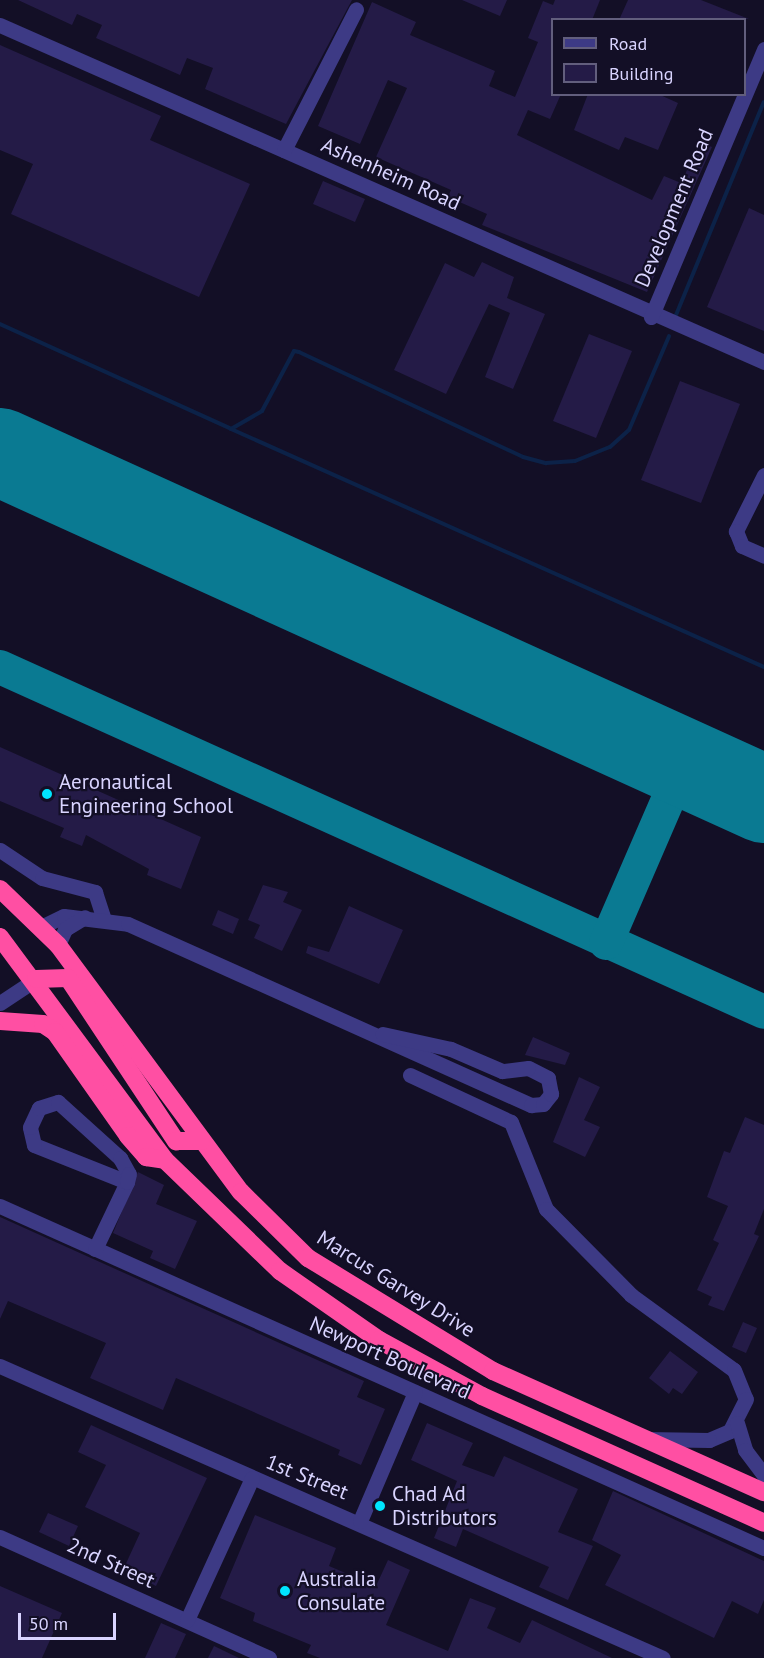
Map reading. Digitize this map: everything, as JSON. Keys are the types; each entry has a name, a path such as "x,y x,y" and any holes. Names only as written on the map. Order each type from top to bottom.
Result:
{"highway":[{"name":"Marcus Garvey Drive","path":"0,889 42,927 58,945 241,1192 308,1258 493,1371 764,1492"},
{"path":"0,937 36,979 165,1160 280,1271 379,1340 482,1396 764,1523"},
{"path":"36,979 68,978 111,1051 176,1141 201,1141"},
{"path":"0,1021 43,1024 55,1032 128,1136 146,1157 165,1160"}],"street":[{"path":"284,150 356,9"},
{"name":"Ashenheim Road","path":"0,25 284,150 651,317 764,362"},
{"name":"Development Road","path":"746,93 764,50"},
{"name":"Development Road","path":"651,317 745,96"},
{"path":"764,476 736,531 742,546 764,556"},
{"path":"0,849 42,878 95,892 104,920"},
{"path":"42,927 64,916 88,916 128,924 383,1034 479,1082 535,1106 546,1101 552,1090 545,1076 528,1068 502,1071 451,1049 383,1034"},
{"path":"58,945 72,923 88,916"},
{"path":"0,1003 36,979"},
{"path":"410,1075 516,1127 530,1178 546,1209 631,1295 734,1370 746,1399 737,1423 745,1450 764,1475"},
{"path":"469,1102 479,1082"},
{"path":"95,1249 127,1182 129,1174 120,1158 58,1102 39,1108 30,1127 34,1145 127,1182"},
{"name":"Newport Boulevard","path":"0,1206 764,1548"},
{"name":"1st Street","path":"0,1366 252,1478 360,1521 663,1658"},
{"path":"360,1521 414,1392"},
{"path":"644,1439 710,1440 737,1423"},
{"path":"187,1620 252,1478"},
{"name":"2nd Street","path":"0,1537 269,1658"}],"building":[{"path":"18,0 352,0 286,124 205,89 213,68 187,58 180,75 96,38 102,25 77,14 72,25"},
{"path":"462,0 507,0 500,16"},
{"path":"555,0 600,0 593,18 551,18 551,96 560,96 550,119 528,110 517,135 652,200 664,176 681,183 700,142 712,147 647,292 482,225 487,214 448,197 451,190 376,157 407,88 388,80 360,144 318,126 372,2 416,22 410,35 495,71 489,86 515,97 538,42 528,38 543,1 553,5"},
{"path":"628,0 701,0 749,19 746,18 620,18"},
{"path":"0,45 161,116 150,140 250,184 199,297 11,214 33,164 0,150"},
{"path":"587,96 662,96 678,103 658,150 625,137 619,150 574,130"},
{"path":"323,181 365,199 355,222 313,204"},
{"path":"749,208 764,215 764,331 707,307"},
{"path":"482,262 514,277 507,298 545,314 513,389 485,377 510,313 489,304 446,394 394,370 445,263 474,277"},
{"path":"589,334 632,351 596,438 553,421"},
{"path":"680,381 740,404 701,503 641,480"},
{"path":"0,747 201,837 181,889 147,875 149,869 86,835 82,846 60,837 64,828 0,801"},
{"path":"263,885 288,892 283,902 302,910 282,951 254,938 260,925 248,920"},
{"path":"349,906 403,930 379,984 306,953 308,946 329,952"},
{"path":"218,910 239,919 233,934 212,925"},
{"path":"533,1037 570,1053 565,1065 525,1055"},
{"path":"579,1077 600,1087 584,1120 600,1127 585,1157 553,1142"},
{"path":"745,1117 764,1125 764,1209 754,1234 759,1236 724,1311 708,1305 712,1297 697,1290 719,1243 713,1240 728,1206 707,1197 724,1151 730,1153"},
{"path":"138,1172 164,1185 156,1204 197,1221 175,1269 150,1258 153,1251 113,1233"},
{"path":"0,1217 364,1381 357,1397 385,1409 361,1465 338,1455 340,1450 176,1378 163,1410 90,1378 106,1343 8,1301 0,1319"},
{"path":"743,1322 757,1328 746,1353 732,1347"},
{"path":"670,1351 698,1372 682,1394 673,1388 669,1394 649,1378"},
{"path":"427,1423 473,1443 462,1465 494,1477 504,1456 578,1489 558,1532 593,1546 568,1600 539,1587 549,1567 463,1529 456,1547 434,1538 457,1481 411,1460"},
{"path":"91,1425 207,1478 156,1586 123,1570 140,1533 85,1507 106,1465 78,1452"},
{"path":"613,1491 764,1561 764,1600 758,1614 732,1601 714,1638 605,1585 621,1555 592,1540"},
{"path":"48,1513 78,1526 69,1546 39,1532"},
{"path":"255,1515 336,1548 329,1566 376,1586 388,1560 410,1570 386,1625 448,1651 470,1598 496,1608 487,1628 520,1643 532,1620 612,1658 320,1658 307,1653 311,1645 253,1621 255,1613 220,1598"},
{"path":"0,1586 62,1613 42,1658 0,1658"},
{"path":"161,1623 186,1634 175,1658 145,1658"},
{"path":"214,1646 239,1658 208,1658"}],"waterway":[{"path":"676,315 764,102"},
{"path":"0,324 231,429 262,411 294,351 299,352 523,457 546,463 575,461 610,447 629,430 669,336"},
{"path":"231,429 764,667"}],"taxiway":[{"path":"0,667 764,1012"},
{"path":"606,943 684,763"}],"runway":[{"path":"0,452 764,799"}],"place":[{"name":"Aeronautical Engineering School","path":"47,794"},
{"name":"Chad Ad Distributors","path":"380,1506"},
{"name":"Australia Consulate","path":"285,1591"}]}
